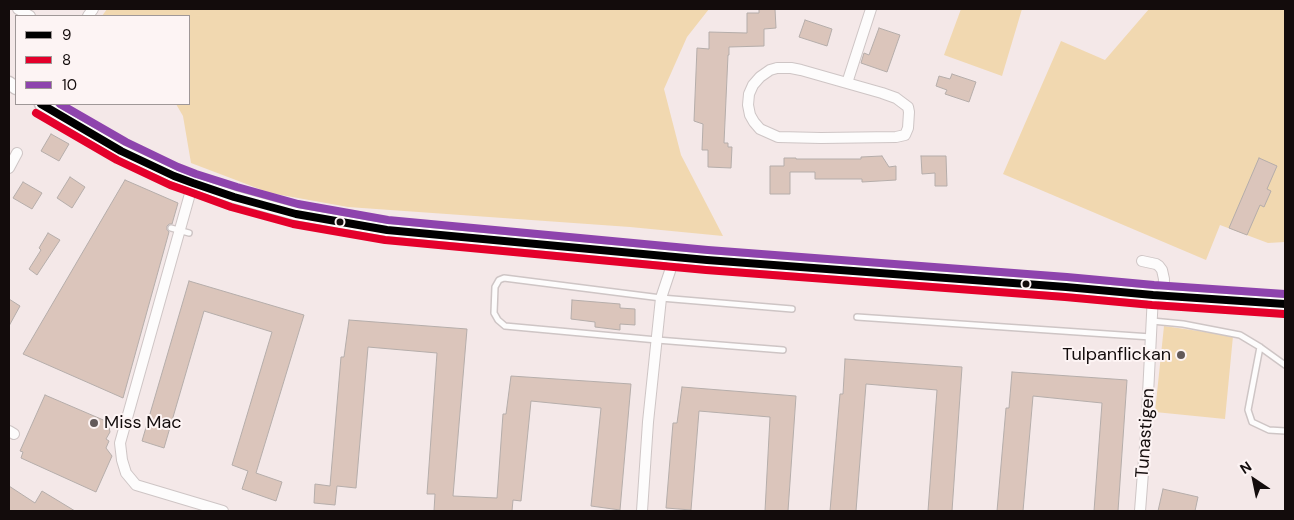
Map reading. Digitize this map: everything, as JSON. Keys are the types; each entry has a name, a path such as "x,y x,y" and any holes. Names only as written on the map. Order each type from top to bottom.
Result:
{"street":[{"path":"847,83 871,9"},
{"path":"791,68 847,83 896,98 908,107 910,112 905,136 778,137 760,129 750,115 748,105 749,94 753,85 770,70 791,68"},
{"path":"43,105 121,151 193,183 234,197 296,214 387,230 674,257 1066,287 1158,296 1285,304"},
{"path":"9,168 17,153"},
{"path":"193,183 120,443 126,473 136,485 223,511"},
{"path":"642,511 648,422 661,298 674,257"},
{"name":"Tunastigen","path":"1140,511 1152,321 1164,279 1160,266 1142,261"}],"lane":[{"path":"783,350 505,326 494,313 496,287 499,280 504,278 661,298 792,309"},
{"path":"857,317 1151,337"},
{"path":"1152,321 1183,324 1240,335 1285,365"},
{"path":"1260,347 1248,410 1252,422 1268,430 1285,431"}],"shaded area":[{"path":"107,9 709,9 687,37 664,89 681,155 723,236 630,227 348,207 270,193 191,163 183,116 177,105 190,105 190,15 103,15"},
{"path":"961,9 1022,9 1002,76 944,55"},
{"path":"1149,9 1285,9 1285,242 1268,243 1220,225 1206,260 1003,174 1061,41 1105,60"},
{"path":"1164,326 1233,336 1225,419 1155,412"}],"building":[{"path":"759,9 775,9 776,28 764,29 764,46 729,47 724,143 728,143 728,147 732,147 731,168 708,167 708,150 702,150 703,124 694,121 697,48 709,49 709,32 747,33 747,13 759,13"},
{"path":"805,20 832,29 827,46 799,37"},
{"path":"879,28 900,35 887,72 861,63 864,53 869,55"},
{"path":"952,74 976,82 969,102 945,94 947,90 936,86 939,76 950,79"},
{"path":"51,134 69,144 59,161 41,151"},
{"path":"882,156 889,167 896,166 896,180 862,182 862,179 815,179 815,172 790,172 790,194 770,194 770,166 784,166 784,158 861,159 861,157"},
{"path":"921,156 946,156 947,186 935,186 935,173 922,174"},
{"path":"1259,158 1277,166 1267,189 1271,191 1264,207 1260,205 1247,235 1229,228"},
{"path":"70,177 85,187 72,208 57,198"},
{"path":"125,180 178,203 172,224 167,226 169,232 123,398 23,354"},
{"path":"23,182 42,193 32,209 13,198"},
{"path":"48,233 60,240 37,275 29,269 41,250 39,248"},
{"path":"189,281 304,315 256,473 282,482 276,501 242,489 248,471 232,465 272,332 204,311 164,448 142,441"},
{"path":"9,299 20,306 9,326"},
{"path":"572,300 620,304 620,308 635,309 635,325 620,324 620,330 595,327 595,322 571,319"},
{"path":"349,320 467,329 453,496 497,498 503,414 506,414 511,376 631,384 620,510 591,506 601,408 531,401 521,501 513,500 512,511 434,511 435,494 427,494 437,353 368,347 356,488 337,486 335,505 314,503 315,484 330,486 341,357 344,357"},
{"path":"845,359 962,367 952,511 928,511 937,390 866,384 856,511 830,511 840,394 843,394"},
{"path":"1012,372 1127,380 1118,511 1094,511 1102,403 1033,396 1023,511 997,511 1006,408 1009,408"},
{"path":"682,387 796,396 788,511 765,511 770,417 699,411 691,510 666,508 673,423 677,423"},
{"path":"45,395 108,422 110,432 106,439 109,441 106,448 112,456 96,492 21,458 23,452 20,451"},
{"path":"9,486 35,503 42,491 75,511 9,511"},
{"path":"1163,489 1198,497 1195,511 1158,511"}],"transit line":[{"name":"9","path":"43,105 121,151 193,183 234,197 296,214 387,230 707,260 1285,304"},
{"name":"10","path":"62,105 126,142 196,174 298,204 388,220 708,250 1285,294"},
{"name":"8","path":"36,113 117,160 170,185 231,207 293,224 385,240 706,270 1284,314"}],"place":[{"name":"Tulpanflickan","path":"1181,355"},
{"name":"Miss Mac","path":"94,423"}]}
